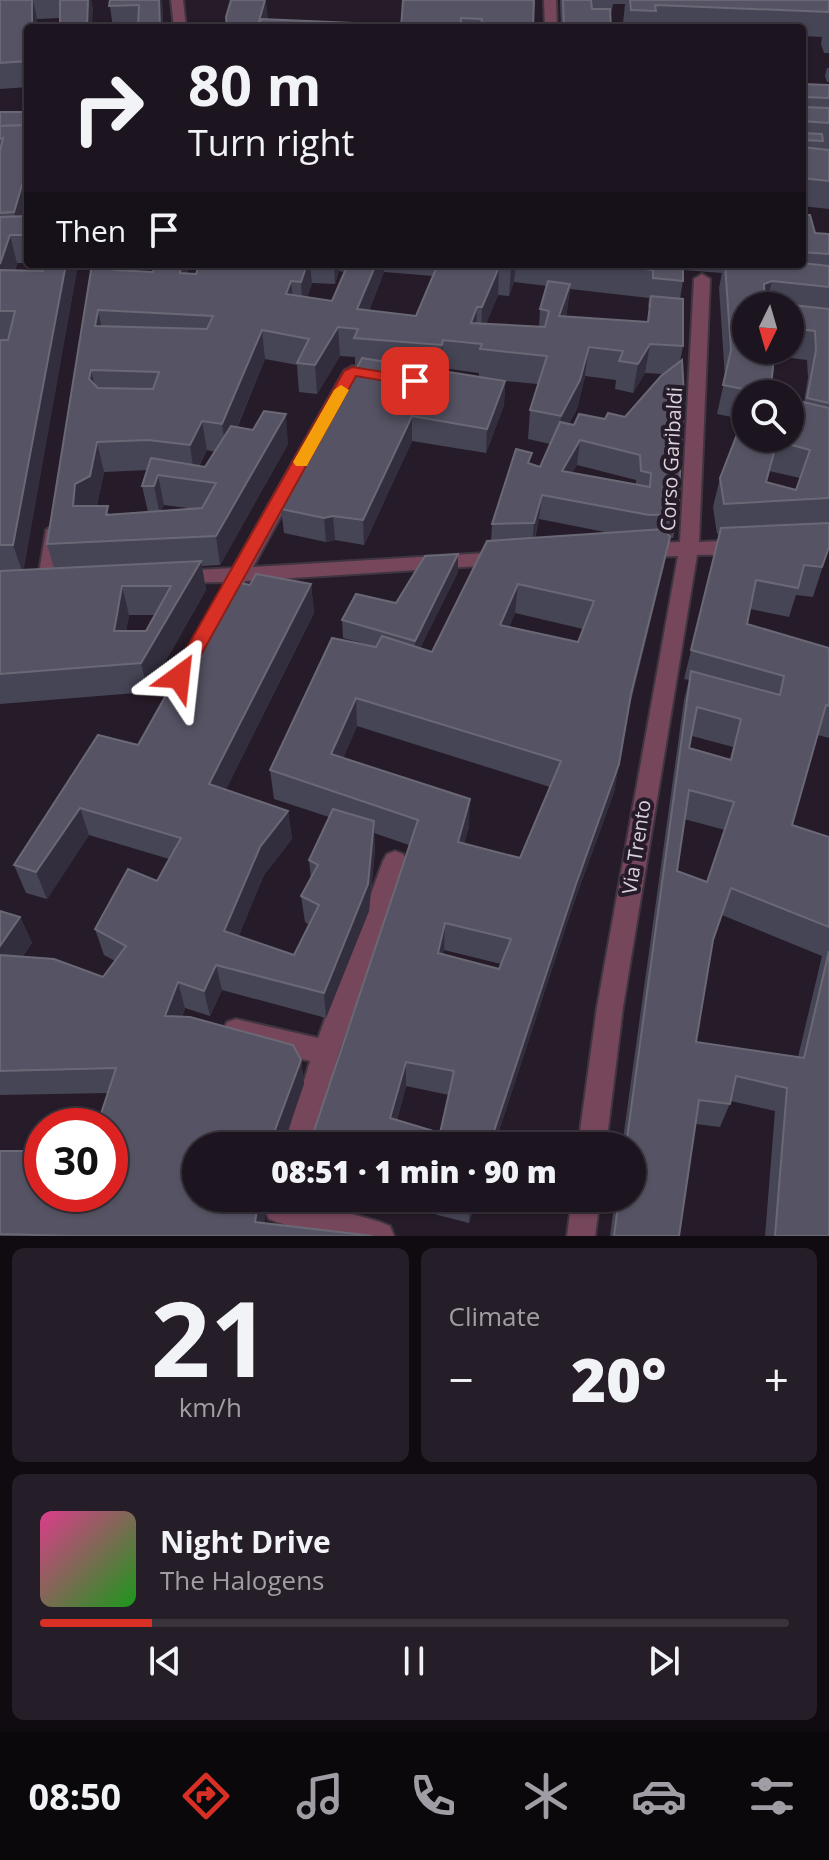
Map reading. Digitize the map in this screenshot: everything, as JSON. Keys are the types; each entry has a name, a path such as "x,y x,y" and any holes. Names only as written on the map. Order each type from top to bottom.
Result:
{"street":[{"path":"177,0 180,24"},
{"path":"550,0 551,24"},
{"name":"Corso Garibaldi","path":"702,279 689,549 767,547"},
{"path":"223,602 352,371 399,379"},
{"path":"47,585 58,511"},
{"path":"629,551 689,549"},
{"name":"Via Trento","path":"594,1132 633,870 689,549"},
{"path":"167,579 518,558"},
{"path":"302,1132 326,1052 395,861"},
{"path":"209,1024 326,1052"},
{"path":"290,1212 380,1236"},
{"path":"581,1236 584,1212"}],"building":[{"path":"0,0 32,0 32,24 24,24 24,61 0,63"},
{"path":"60,0 88,0 87,24 60,24"},
{"path":"110,0 159,0 160,24 138,24 139,5 109,6"},
{"path":"231,0 265,0 258,24 227,24"},
{"path":"403,0 534,0 533,24 481,24 482,19 461,18 460,24 401,24"},
{"path":"563,0 591,0 592,9 610,9 611,24 564,24"},
{"path":"630,0 829,0 829,12 655,5 656,11 631,10"},
{"path":"261,19 378,24 260,24"},
{"path":"806,84 829,85 829,98 806,97"},
{"path":"806,107 829,108 829,123 806,121"},
{"path":"0,112 24,112 24,125 0,126"},
{"path":"24,125 24,178 14,212 0,213 0,151 3,138 0,139 0,126"},
{"path":"806,133 822,134 823,141 806,140"},
{"path":"806,147 829,150 829,181 806,178"},
{"path":"806,215 810,215 815,233 829,234 829,254 806,252"},
{"path":"24,216 24,235 10,235 0,264 0,217"},
{"path":"806,263 829,266 829,287 772,281 764,284 764,292 732,292 732,364 773,364 772,380 732,380 732,387 723,385 731,350 725,268 806,268"},
{"path":"44,268 65,268 13,545 0,545 0,340 8,340 15,311 0,311 0,270 43,271"},
{"path":"91,268 153,272 154,268 181,268 180,273 196,274 198,268 306,268 301,282 291,281 286,294 332,301 346,268 374,268 357,309 416,316 436,268 499,268 482,307 477,307 471,323 545,327 549,311 540,309 548,281 570,284 559,316 648,322 651,296 683,299 683,346 650,344 638,364 619,361 623,351 589,347 580,380 561,416 530,410 547,356 480,349 482,344 443,340 442,345 354,338 358,329 338,327 315,365 297,363 309,339 262,330 222,424 202,421 190,445 148,440 97,442 90,476 75,484 73,506 108,506 106,515 202,508 216,483 158,475 154,486 142,486 151,458 205,467 231,426 253,430 264,411 286,414 216,536 47,544","holes":["98,310 213,316 207,329 95,326","91,370 159,372 153,389 98,388 89,379"]},
{"path":"636,268 683,268 683,281 653,278 653,270"},
{"path":"804,306 829,309 829,403 807,398 816,350 815,331 804,330"},
{"path":"362,358 505,381 487,429 412,416 363,520 333,516 324,518 281,509"},
{"path":"682,360 684,395 678,514 649,515 542,495 534,523 492,524 516,449 532,453 528,463 540,467 560,422 574,425 579,414 605,419 608,413 625,417 661,376","holes":["580,440 640,455 641,471 651,473 650,487 562,471"]},
{"path":"804,402 829,408 829,498 724,504 720,478 732,447 732,452 774,452 766,482 796,490 810,450 804,448"},
{"path":"829,523 829,547 822,567 804,565 798,588 756,580 747,624 829,648 829,706 826,705 792,825 829,837 829,927 731,888 713,940 696,1042 804,1058 829,951 829,1236 775,1236 787,1088 736,1076 730,1104 699,1100 679,1236 614,1236 617,1212 646,1212 646,1132 628,1132 691,671 780,695 784,676 691,650 721,528","holes":["697,707 741,719 731,760 689,748","689,790 734,802 707,882 677,871"]},
{"path":"664,529 670,537 631,694 619,764 494,1132 440,1132 454,1071 406,1062 390,1118 437,1132 314,1132 418,820 270,770 332,638 376,647 382,636 432,652 487,541","holes":["518,584 594,601 578,642 500,625","356,698 561,761 520,858 458,842 470,799 331,754","445,923 511,939 499,969 438,953"]},
{"path":"458,554 415,641 342,620 356,594 396,603 425,556"},
{"path":"201,561 141,663 0,674 0,571","holes":["122,586 171,586 146,631 114,631"]},
{"path":"256,574 311,584 209,784 288,811 260,847 224,931 294,955 319,905 301,896 318,865 309,860 333,809 374,821 368,884 324,993 216,965 204,991 178,982 165,1016 190,1017 293,1045 301,1060 274,1132 182,1132 182,1212 257,1212 255,1222 373,1236 0,1234 0,1151 24,1151 24,1212 128,1212 128,1108 103,1108 116,1068 0,1071 0,955 54,959 103,977 126,946 95,929 128,869 157,881 181,838 80,808 36,872 14,865 98,735 138,745 230,581 250,585"},
{"path":"0,911 20,917 0,946"}],"slow traffic":[{"path":"301,462 341,390"}],"route":[{"path":"179,677 240,575 352,371 415,381"}]}
